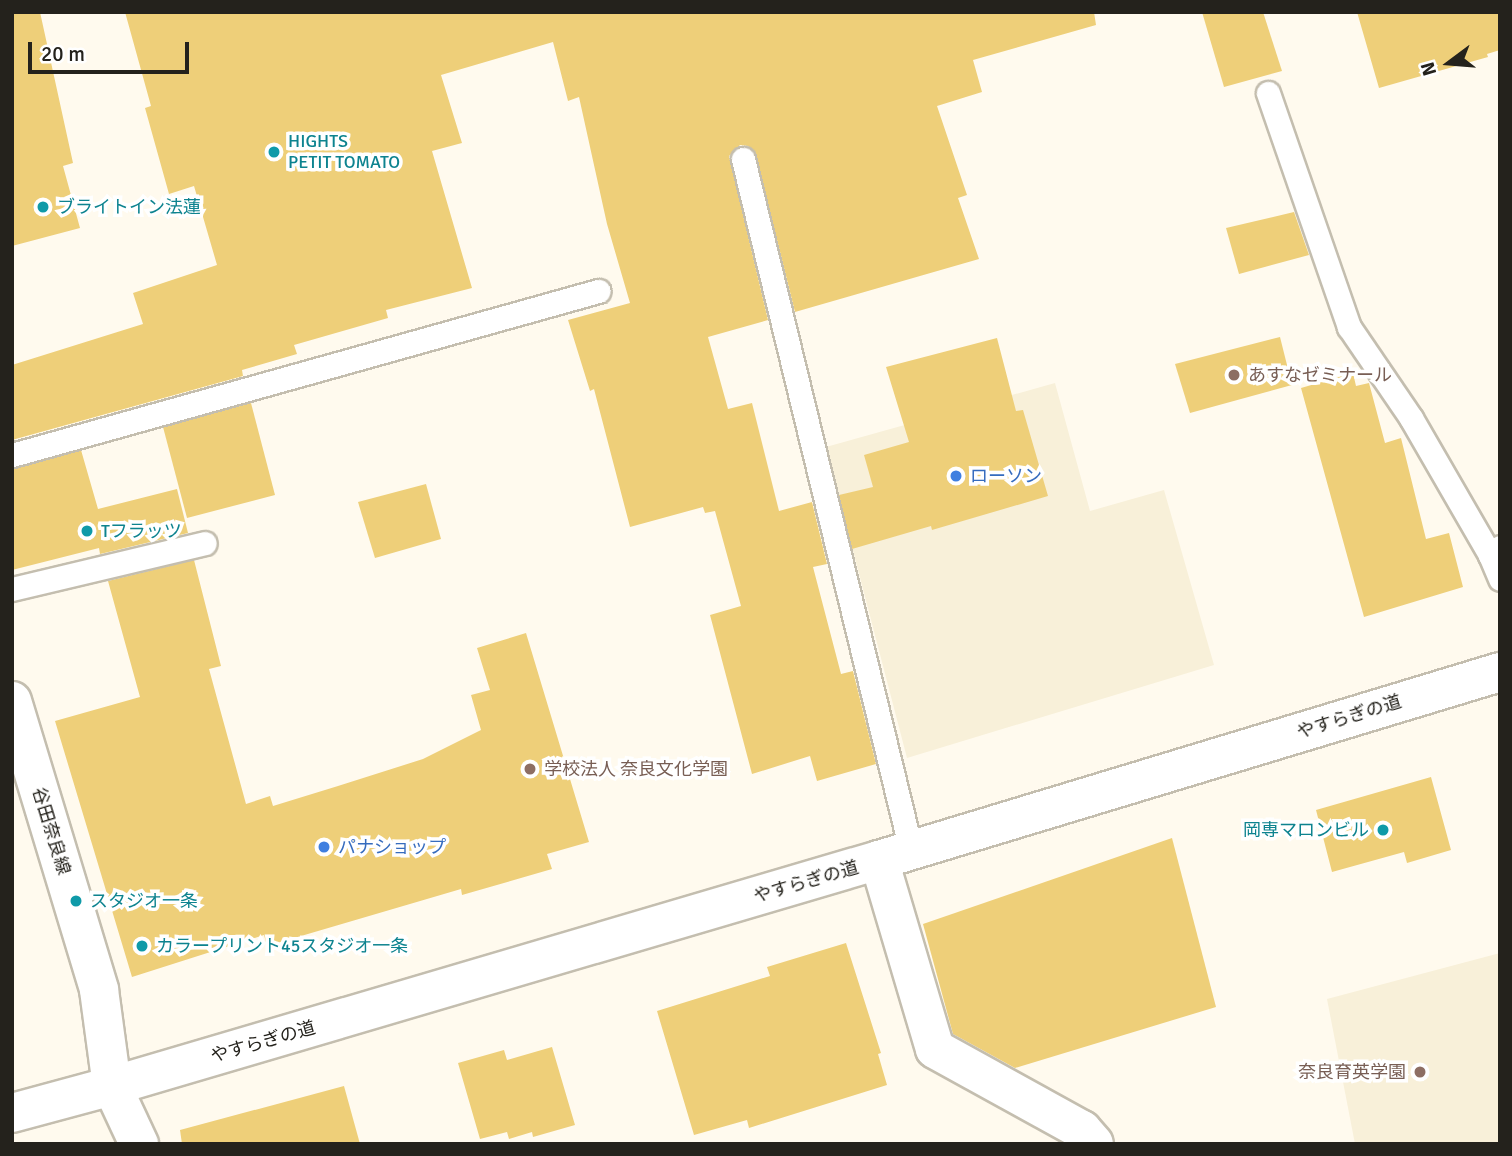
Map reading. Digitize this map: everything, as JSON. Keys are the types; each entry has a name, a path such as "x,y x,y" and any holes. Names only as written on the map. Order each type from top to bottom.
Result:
{"street":[{"name":"やすらぎの道","path":"12,1113 112,1086 895,855 1500,672"},
{"name":"谷田奈良線","path":"12,701 99,990 112,1086 139,1144"},
{"path":"895,855 935,1049 1082,1130 1094,1144"}],"lane":[{"path":"1268,93 1349,327 1411,418 1495,551 1500,579"},
{"path":"743,159 895,855"},
{"path":"12,455 597,291"},
{"path":"12,589 205,542"}],"shaded area":[{"path":"1055,383 1090,511 1164,490 1214,665 907,758 826,447"},
{"name":"奈良育英学園","path":"1500,953 1500,1144 1355,1144 1327,999"}],"building":[{"path":"12,12 40,12 73,163 63,166 80,228 12,246"},
{"path":"125,12 1094,12 1096,25 973,60 982,92 937,106 967,195 958,198 979,259 795,312 756,155 748,146 740,145 729,156 768,320 708,337 728,409 752,403 779,511 812,502 827,564 813,567 841,674 853,671 876,764 817,781 810,756 752,774 710,615 741,606 715,511 705,513 703,507 630,527 594,389 590,391 568,320 630,303 607,224 579,97 568,101 553,42 441,75 462,143 432,151 472,288 386,310 388,318 294,345 297,354 242,370 243,376 12,440 12,365 143,324 133,293 217,265 194,186 169,194 145,108 151,106"},
{"path":"1202,12 1263,12 1282,71 1224,87"},
{"path":"1357,12 1500,12 1500,50 1487,54 1488,57 1379,88"},
{"path":"1294,212 1309,255 1239,274 1226,228"},
{"name":"あすなゼミナール","path":"1280,337 1292,385 1190,413 1175,364"},
{"path":"997,338 1016,411 1023,410 1048,496 932,530 931,526 852,549 839,495 873,487 864,455 909,442 886,367"},
{"path":"1353,373 1356,386 1369,383 1385,443 1401,438 1426,539 1449,533 1463,587 1364,617 1301,388"},
{"path":"251,403 275,495 187,518 163,427"},
{"path":"81,450 98,509 177,489 188,533 100,554 99,548 12,570 12,469"},
{"path":"426,484 441,539 375,558 358,502"},
{"path":"194,560 221,666 209,669 246,804 270,796 273,806 338,786 423,759 481,730 471,695 490,690 477,648 526,633 589,842 547,854 552,869 462,895 461,889 267,946 264,935 132,977 55,721 140,697 108,581"},
{"name":"岡専マロンビル","path":"1431,777 1451,850 1407,863 1404,852 1332,872 1316,810"},
{"path":"1172,838 1216,1007 1015,1068 953,1034 923,924"},
{"path":"846,943 881,1053 878,1054 887,1085 749,1128 747,1120 694,1135 657,1011 770,976 767,967"},
{"path":"552,1047 575,1125 533,1137 532,1132 509,1139 507,1132 480,1139 458,1063 504,1050 507,1060"},
{"path":"344,1086 360,1144 182,1144 180,1130"}],"place":[{"name":"HIGHTS PETIT TOMATO","path":"274,152"},
{"name":"ブライトイン法蓮","path":"43,207"},
{"name":"あすなゼミナール","path":"1234,375"},
{"name":"ローソン","path":"956,476"},
{"name":"Tフラッツ","path":"87,531"},
{"name":"学校法人 奈良文化学園","path":"530,769"},
{"name":"岡専マロンビル","path":"1383,830"},
{"name":"パナショップ","path":"324,847"},
{"name":"スタジオ一条","path":"76,901"},
{"name":"カラープリント45スタジオ一条","path":"142,946"},
{"name":"奈良育英学園","path":"1420,1072"}]}
